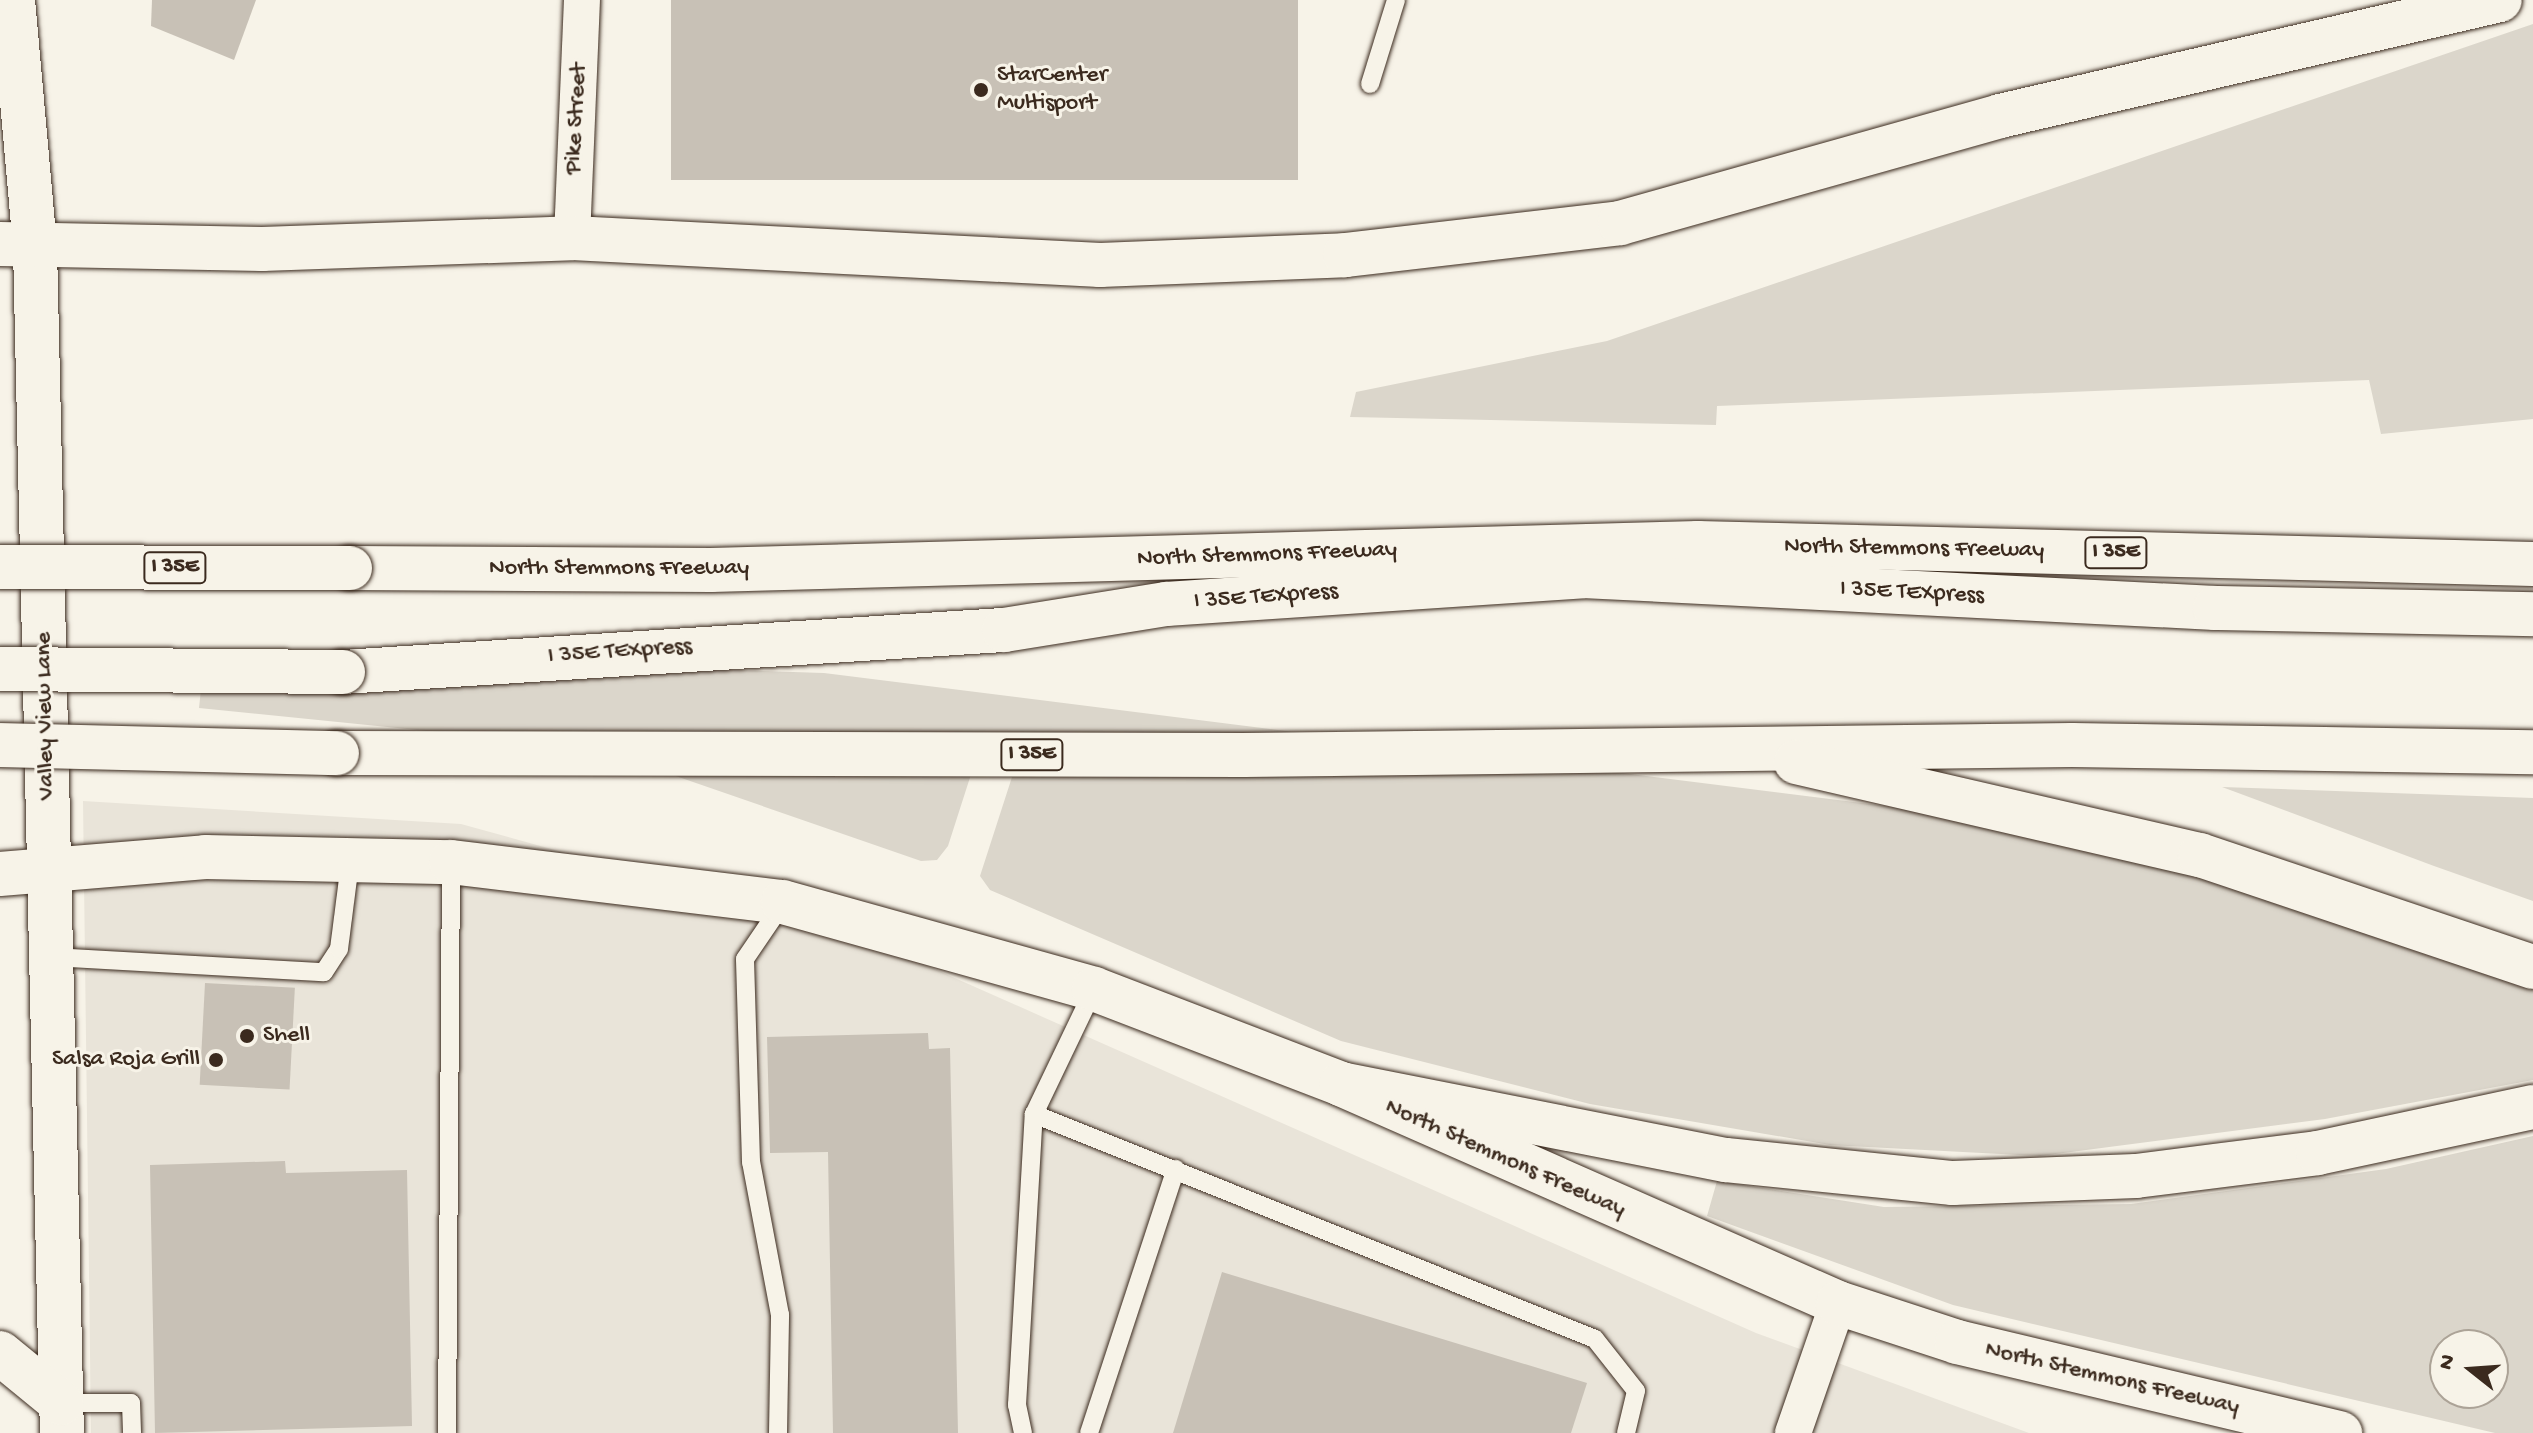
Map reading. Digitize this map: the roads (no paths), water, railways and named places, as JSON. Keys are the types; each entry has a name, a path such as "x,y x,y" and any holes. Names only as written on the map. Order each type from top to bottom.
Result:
{"main road":[{"name":"Valley View Lane","path":"13,0 18,245 52,872 61,1418"},
{"path":"18,245 262,249 572,238 1100,265 1345,255 1620,223 2000,116 2500,0"},
{"path":"2482,562 2533,533"},
{"name":"North Stemmons Freeway","path":"0,567 711,570 1698,543 2533,564"},
{"name":"I 35E TEXpress","path":"0,669 343,672 1004,630 1166,604 1583,576 2215,608 2533,614"},
{"name":"I 35E","path":"0,745 337,753 1243,755 1727,745 2533,752"},
{"path":"1727,745 2200,855 2533,967"},
{"name":"North Stemmons Freeway","path":"0,874 205,857 350,863 451,862 783,902 1094,989 1341,1084 1838,1303 1957,1342 2340,1433"},
{"path":"1341,1084 1726,1160 1953,1183 2136,1176 2303,1155 2533,1107"},
{"path":"0,1353 61,1418"}],"street":[{"name":"Pike Street","path":"572,238 582,0"},
{"path":"1793,1433 1838,1303"}],"lane":[{"path":"1370,84 1396,0"},
{"path":"447,1433 451,862"},
{"path":"52,957 324,972 339,949 350,863"},
{"path":"778,1433 780,1315 751,1162 745,959 783,902"},
{"path":"1023,1433 1017,1405 1034,1114 1094,989"},
{"path":"1034,1114 1595,1339 1636,1391 1626,1433"},
{"path":"1089,1433 1176,1169"},
{"path":"61,1418 131,1403 132,1433"}],"place":[{"name":"StarCenter Multisport","path":"981,90"},
{"name":"Shell","path":"247,1036"},
{"name":"Salsa Roja Grill","path":"216,1060"}]}
